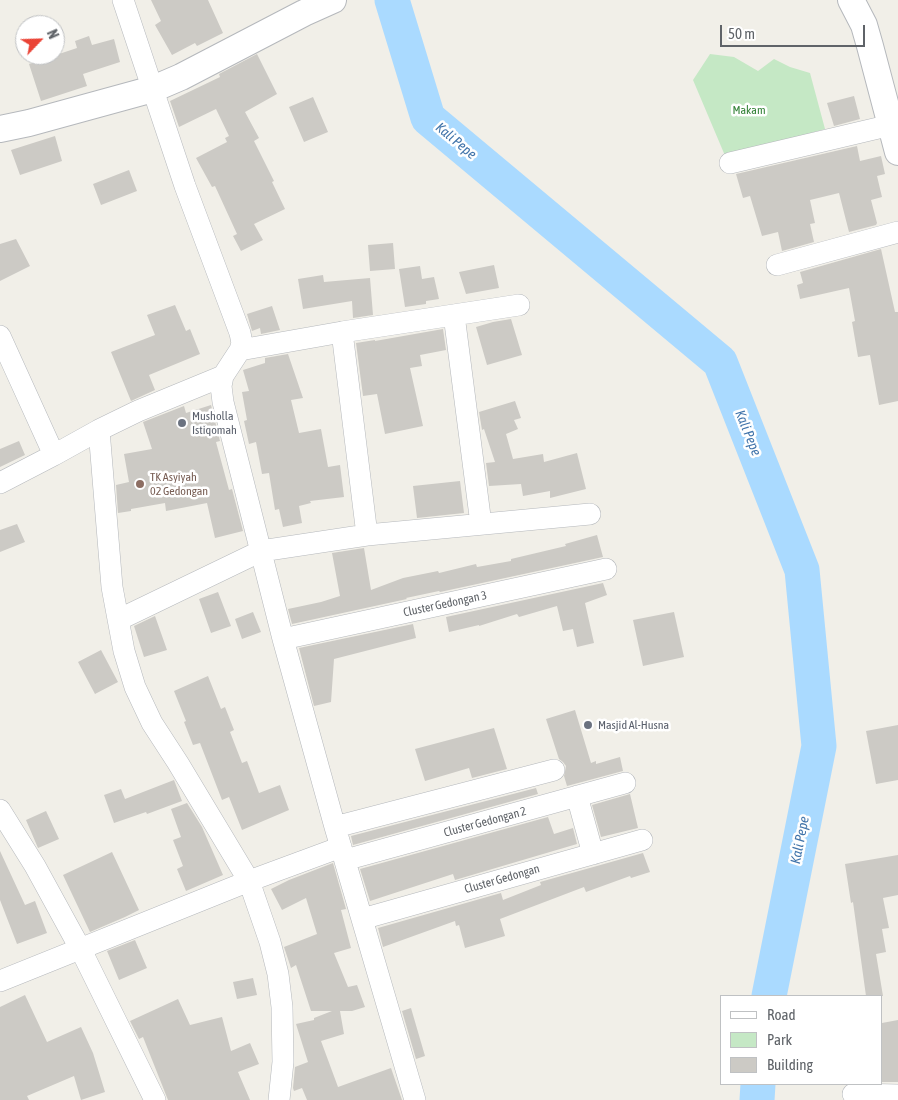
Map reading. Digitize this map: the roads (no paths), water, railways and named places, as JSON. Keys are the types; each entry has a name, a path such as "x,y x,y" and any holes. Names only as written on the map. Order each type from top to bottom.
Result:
{"street":[{"path":"123,0 185,186 240,333 242,343 240,350 223,376 221,386 223,402 283,638 340,845 415,1100"},
{"path":"0,129 154,89 333,0"},
{"path":"851,0 864,25 898,152"},
{"path":"730,163 891,124"},
{"path":"777,265 898,232"},
{"path":"240,350 518,305"},
{"path":"454,314 481,524"},
{"path":"342,332 368,535"},
{"path":"0,336 54,455"},
{"path":"0,483 138,411 223,376"},
{"path":"99,430 112,586 124,651 135,687 152,723 249,881 270,942 278,974 282,1007 283,1062 279,1100"},
{"path":"118,620 261,551 368,535 590,514"},
{"name":"Cluster Gedongan 3","path":"283,638 606,569"},
{"path":"0,981 340,845 554,770"},
{"name":"Cluster Gedongan 2","path":"340,845 577,796 625,783"},
{"path":"577,796 593,854"},
{"path":"0,810 36,866 81,950 155,1100"},
{"name":"Cluster Gedongan","path":"362,919 642,840"},
{"path":"853,1094 898,1095"}],"waterway":[{"name":"Kali Pepe","path":"392,0 428,118 720,362 802,570 819,746 769,995"},
{"name":"Kali Pepe","path":"757,1100 758,1085"}],"place":[{"name":"Musholla Istiqomah","path":"182,423"},
{"name":"TK Asyiyah 02 Gedongan","path":"140,484"},
{"name":"Masjid Al-Husna","path":"588,725"}],"park label":[{"name":"Makam","path":"749,110"}]}
